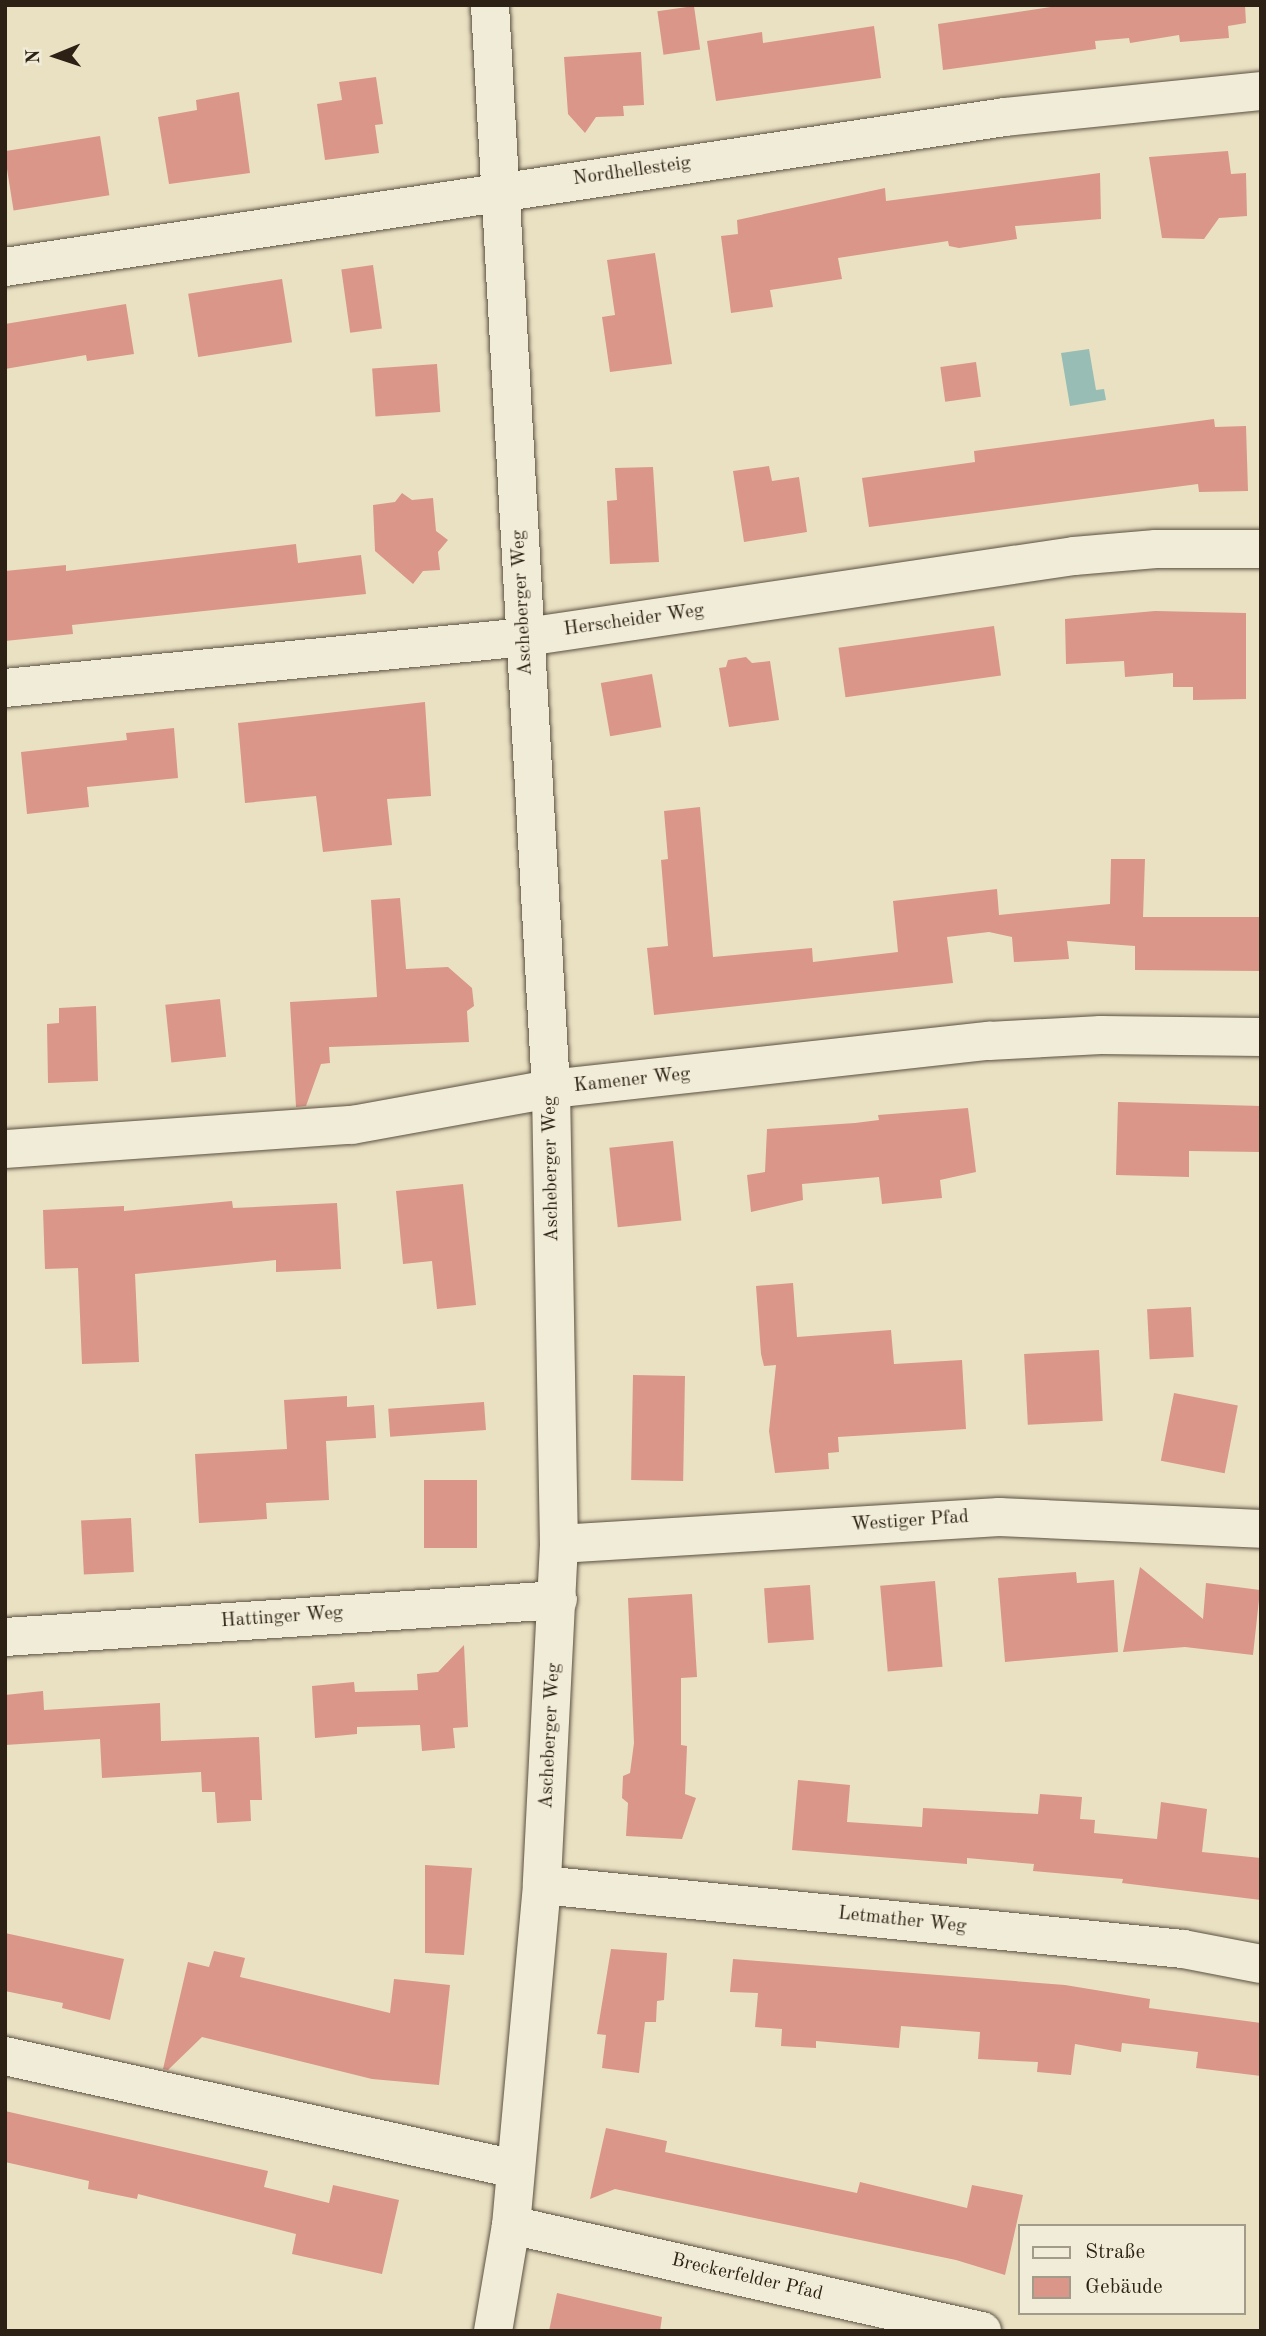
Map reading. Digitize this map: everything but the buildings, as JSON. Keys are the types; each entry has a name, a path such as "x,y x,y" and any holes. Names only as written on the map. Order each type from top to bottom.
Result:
{"street":[{"name":"Ascheberger Weg","path":"490,5 498,191 551,1089 559,1544 542,1885 511,2225 493,2331"},
{"name":"Nordhellesteig","path":"5,267 1018,115 1261,91"},
{"name":"Herscheider Weg","path":"5,688 526,637 1074,556 1156,549 1261,549"},
{"name":"Kamener Weg","path":"5,1149 352,1125 551,1089 1008,1040 1101,1035 1261,1037"},
{"name":"Westiger Pfad","path":"559,1544 999,1517 1261,1529"},
{"name":"Hattinger Weg","path":"5,1637 558,1600"},
{"name":"Letmather Weg","path":"542,1885 1183,1949 1261,1964"},
{"path":"5,2056 515,2169"},
{"name":"Breckerfelder Pfad","path":"511,2225 982,2331"}],"water":[{"path":"1089,349 1096,390 1104,389 1106,400 1070,406 1061,353"}]}
